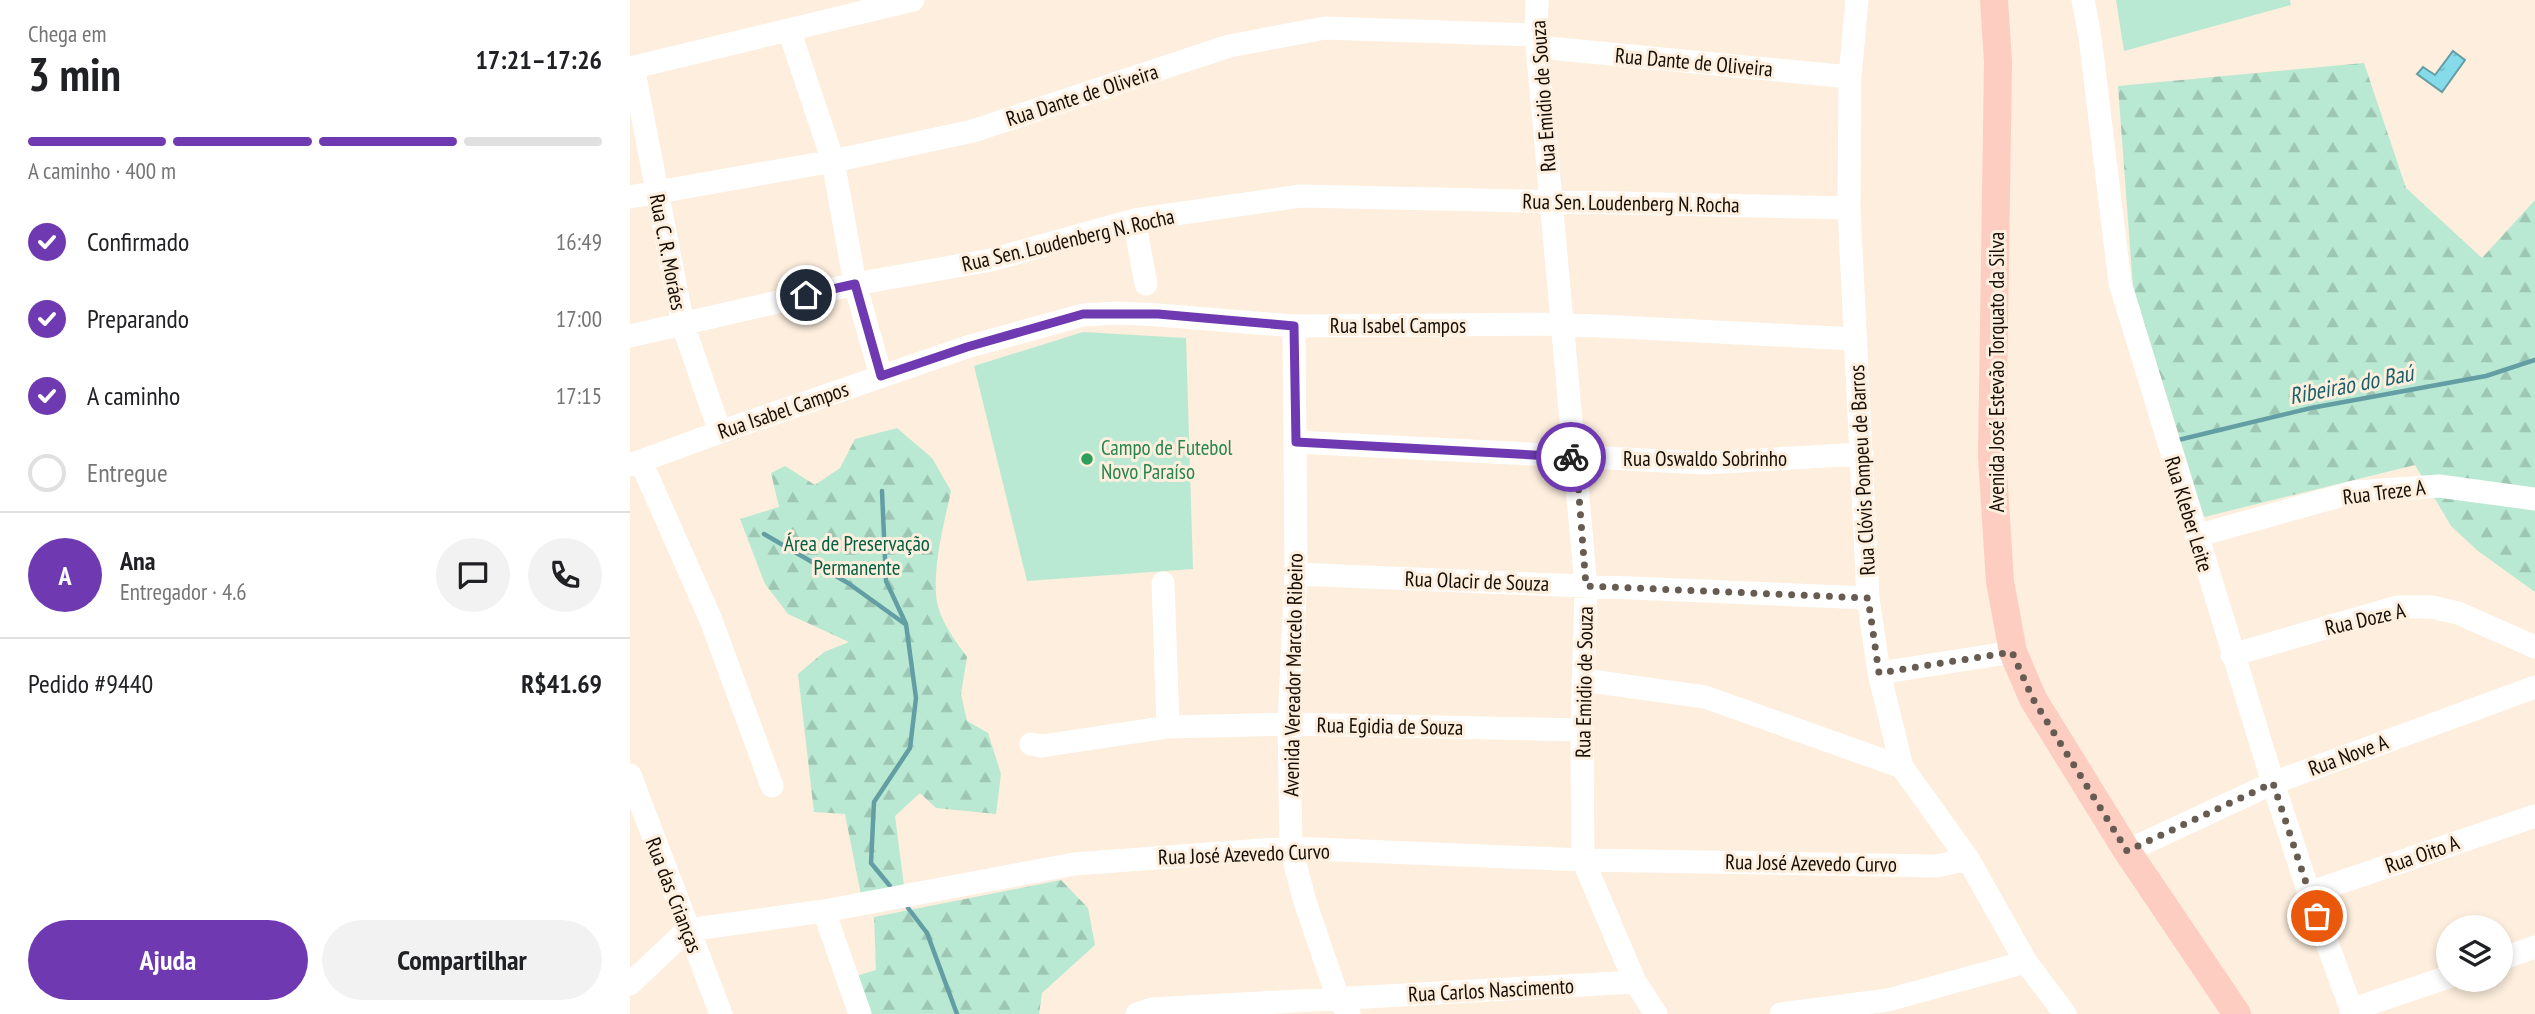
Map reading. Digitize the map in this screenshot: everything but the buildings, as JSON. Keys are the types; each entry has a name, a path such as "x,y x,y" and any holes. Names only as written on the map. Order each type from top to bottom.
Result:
{"main road":[{"name":"Avenida José Estevão Torquato da Silva","path":"1994,0 1998,62 1992,456 2000,582 2012,652 2033,699 2127,851 2237,1014"}],"street":[{"path":"631,68 913,0"},
{"name":"Rua Emidio de Souza","path":"1536,0 1537,41 1586,586 1582,730 1583,860 1635,982 1656,1014"},
{"name":"Rua Clóvis Pompeu de Barros","path":"1857,0 1850,77 1849,208 1868,598 1879,673 1902,767 1968,859 2026,962 2065,1014"},
{"name":"Rua Kleber Leite","path":"2083,0 2091,37 2120,283 2232,655 2309,892 2352,1012"},
{"name":"Rua Dante de Oliveira","path":"630,197 656,190 833,161 973,131 1229,46 1325,28 1537,41 1850,77"},
{"path":"789,30 833,161 855,284 881,376"},
{"name":"Rua C. R. Moráes","path":"631,68 683,325 720,432"},
{"name":"Rua Sen. Loudenberg N. Rocha","path":"630,336 855,284 991,260 1133,220 1301,196 1849,208"},
{"path":"1133,220 1146,284"},
{"name":"Rua Isabel Campos","path":"636,464 720,432 967,347 1083,314 1158,314 1294,326 1562,324 1854,339"},
{"name":"Avenida Vereador Marcelo Ribeiro","path":"1294,326 1296,574 1289,724 1291,848 1305,902 1344,1006"},
{"name":"Rua Oswaldo Sobrinho","path":"1296,442 1704,463 1863,454"},
{"path":"636,464 711,620 772,786"},
{"name":"Rua Treze A","path":"2196,536 2354,492 2439,486 2535,499"},
{"name":"Rua Olacir de Souza","path":"1296,574 1868,598"},
{"path":"1163,583 1168,727"},
{"name":"Rua Doze A","path":"2232,655 2397,607 2432,607 2458,612 2535,648"},
{"path":"1879,673 2012,652"},
{"path":"1583,680 1706,697 1902,767"},
{"name":"Rua Nove A","path":"2127,851 2273,783 2535,687"},
{"name":"Rua Egidia de Souza","path":"1031,744 1042,746 1168,727 1289,724 1582,730"},
{"name":"Rua das Crianças","path":"630,775 637,821 687,930 721,1014"},
{"name":"Rua Oito A","path":"2309,892 2535,816"},
{"name":"Rua José Azevedo Curvo","path":"687,930 824,911 1074,864 1291,848 1583,860 1937,866 1968,859"},
{"path":"824,911 860,1014"},
{"path":"630,984 687,930"},
{"path":"2513,955 2535,947"},
{"path":"1781,1014 1888,1000 2026,962"},
{"path":"2352,1012 2436,981"},
{"name":"Rua Carlos Nascimento","path":"1137,1014 1152,1009 1344,1006 1635,982"}],"green space":[{"path":"2116,0 2290,0 2291,5 2124,51"},
{"path":"2364,63 2406,188 2482,258 2535,200 2535,592 2478,551 2451,526 2415,465 2204,517 2133,287 2118,86"},
{"name":"Campo de Futebol Novo Paraíso","path":"1083,332 1186,338 1193,569 1027,581 974,366"},
{"name":"Área de Preservação Permanente","path":"897,428 932,458 951,491 938,555 937,603 947,627 967,657 961,694 967,721 988,733 1001,774 996,814 936,808 920,793 895,816 904,886 861,895 845,814 814,812 798,674 824,652 849,642 788,614 765,584 740,519 779,507 771,473 785,466 815,485 840,468 855,439"},
{"path":"1061,880 1088,908 1095,945 1042,993 1039,1014 869,1014 856,976 876,970 874,917"}],"water":[{"path":"2453,51 2465,60 2442,92 2417,74 2423,67 2435,75"}],"waterway":[{"name":"Ribeirão do Baú","path":"2174,441 2311,408 2486,376 2535,360"},
{"path":"882,491 886,581 906,624 916,698 910,748 874,802 871,863 890,886"},
{"path":"764,534 848,583 905,624"},
{"path":"908,908 927,933 957,1014"}],"way so far":[{"path":"1571,457 1576,457 1586,586 1868,598 1879,673 2012,652 2033,699 2127,851 2273,783 2317,916"}],"place":[{"name":"Campo de Futebol Novo Paraíso","path":"1087,459"}],"route":[{"path":"806,295 855,284 881,376 967,347 1083,314 1158,314 1294,326 1296,442 1571,457"}]}
